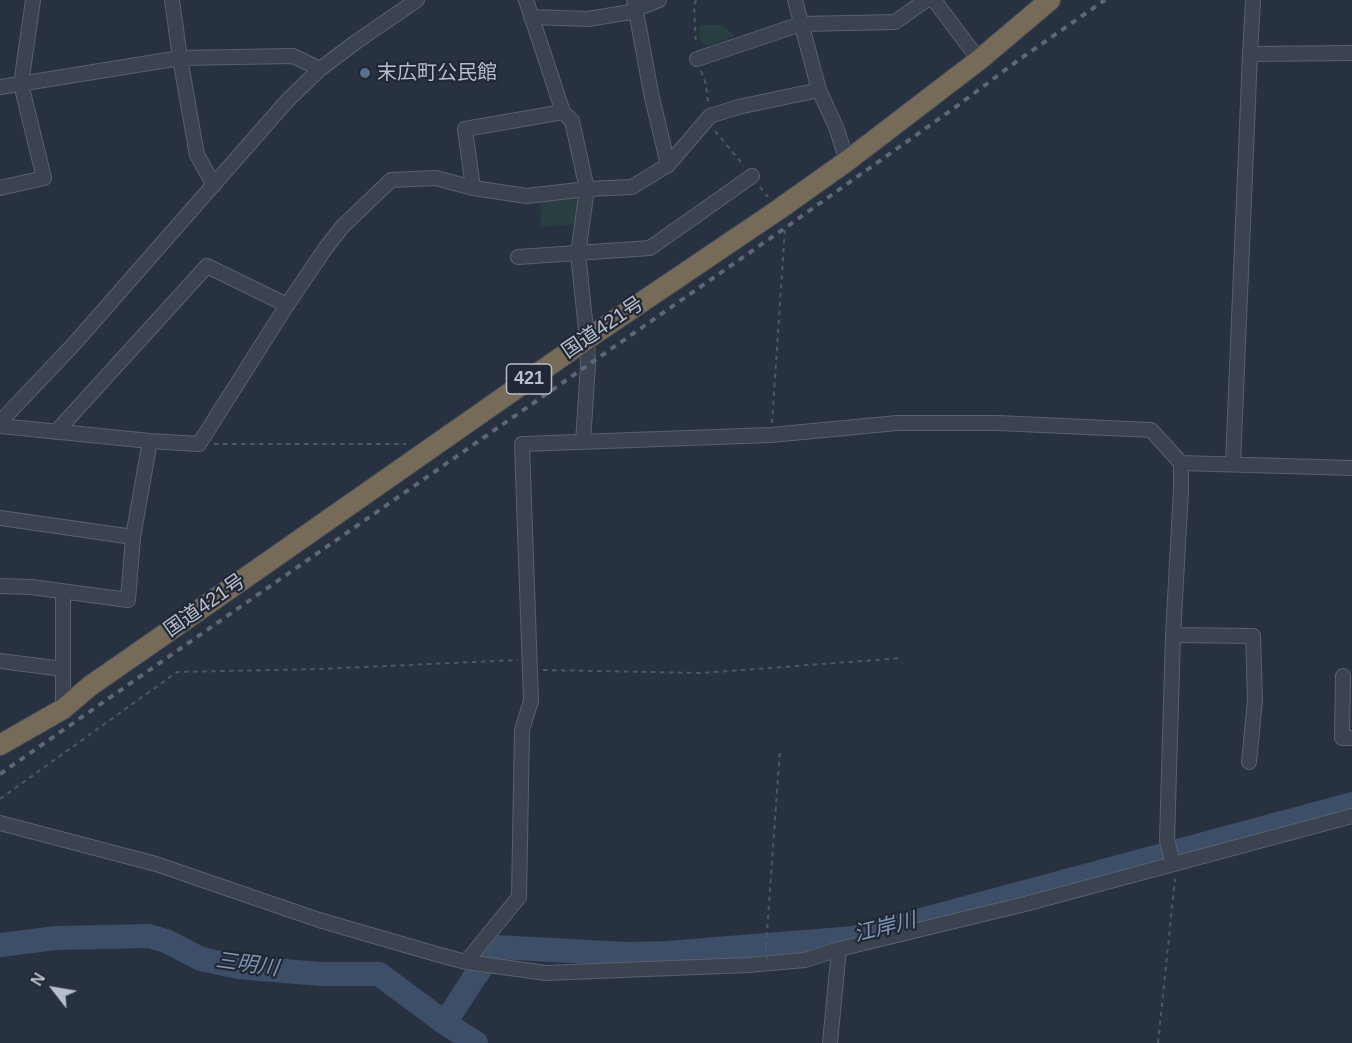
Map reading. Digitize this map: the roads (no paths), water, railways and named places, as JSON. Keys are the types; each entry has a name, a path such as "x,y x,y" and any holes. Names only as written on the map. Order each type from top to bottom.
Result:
{"highway":[{"name":"国道421号","path":"0,745 63,710 90,686 586,339 778,210 847,161 978,60 1050,0"}],"street":[{"path":"0,188 44,178 21,84 33,0"},
{"path":"172,0 197,155 214,185"},
{"path":"0,422 74,344 288,101 320,69 417,0"},
{"path":"526,0 563,112 572,122 586,189 578,254 588,365 583,442"},
{"path":"531,17 588,19 659,0"},
{"path":"795,0 819,90 836,127 847,161"},
{"path":"697,59 801,24 895,22 926,0"},
{"path":"934,0 978,60"},
{"path":"1233,464 1253,0"},
{"path":"636,7 651,93 668,165"},
{"path":"1250,54 1352,53"},
{"path":"0,87 180,58 293,56 320,69"},
{"path":"0,426 199,444 287,305 342,227 391,180 436,178 472,188 527,196 586,189 632,187 668,165 710,117 738,107 819,90"},
{"path":"472,188 465,129 563,112"},
{"path":"518,257 650,249 752,176"},
{"path":"56,432 207,266 287,305"},
{"path":"466,962 519,897 522,730 531,701 522,444 771,435 897,423 998,423 1151,430 1181,463 1167,840 1171,856"},
{"path":"0,586 31,587 128,600 133,537 150,441"},
{"path":"1181,463 1352,468"},
{"path":"0,518 133,537"},
{"path":"63,591 63,710"},
{"path":"1173,634 1253,636 1255,700 1249,762"},
{"path":"0,661 63,669"},
{"path":"1343,676 1342,738 1352,738"},
{"path":"0,823 156,864 319,920 466,962 546,973 748,965 805,960 839,949 1025,904 1171,856 1352,816"},
{"path":"830,1043 839,949"}],"waterway":[{"name":"江岸川","path":"445,1023 496,947 627,954 668,953 854,938 1352,804"},
{"name":"三明川","path":"0,945 56,938 149,936 166,941 201,959 238,967 320,974 379,974 476,1043"}],"railway":[{"path":"0,774 785,228 1105,0"}],"place":[{"name":"末広町公民館","path":"365,73"}]}
